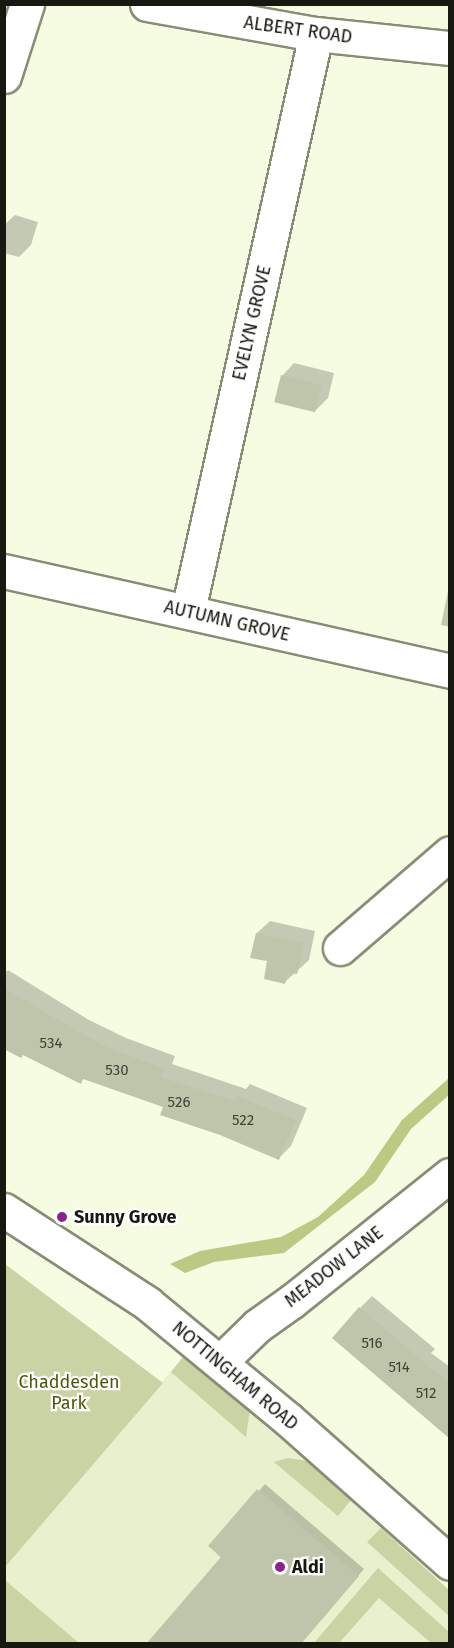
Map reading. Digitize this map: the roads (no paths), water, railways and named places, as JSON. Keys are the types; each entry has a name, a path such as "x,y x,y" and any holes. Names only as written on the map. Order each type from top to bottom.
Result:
{"street":[{"path":"4,76 27,4"},
{"name":"ALBERT ROAD","path":"147,4 316,34 450,48"},
{"name":"EVELYN GROVE","path":"188,612 316,34"},
{"name":"AUTUMN GROVE","path":"4,571 450,671"},
{"path":"340,948 450,853"},
{"name":"MEADOW LANE","path":"220,1362 257,1326 292,1301 450,1175"},
{"name":"NOTTINGHAM ROAD","path":"4,1210 147,1303 220,1362 450,1563"}],"place":[{"name":"Sunny Grove","path":"62,1217"},
{"name":"Aldi","path":"280,1567"}],"park label":[{"name":"Chaddesden Park","path":"69,1393"}]}
